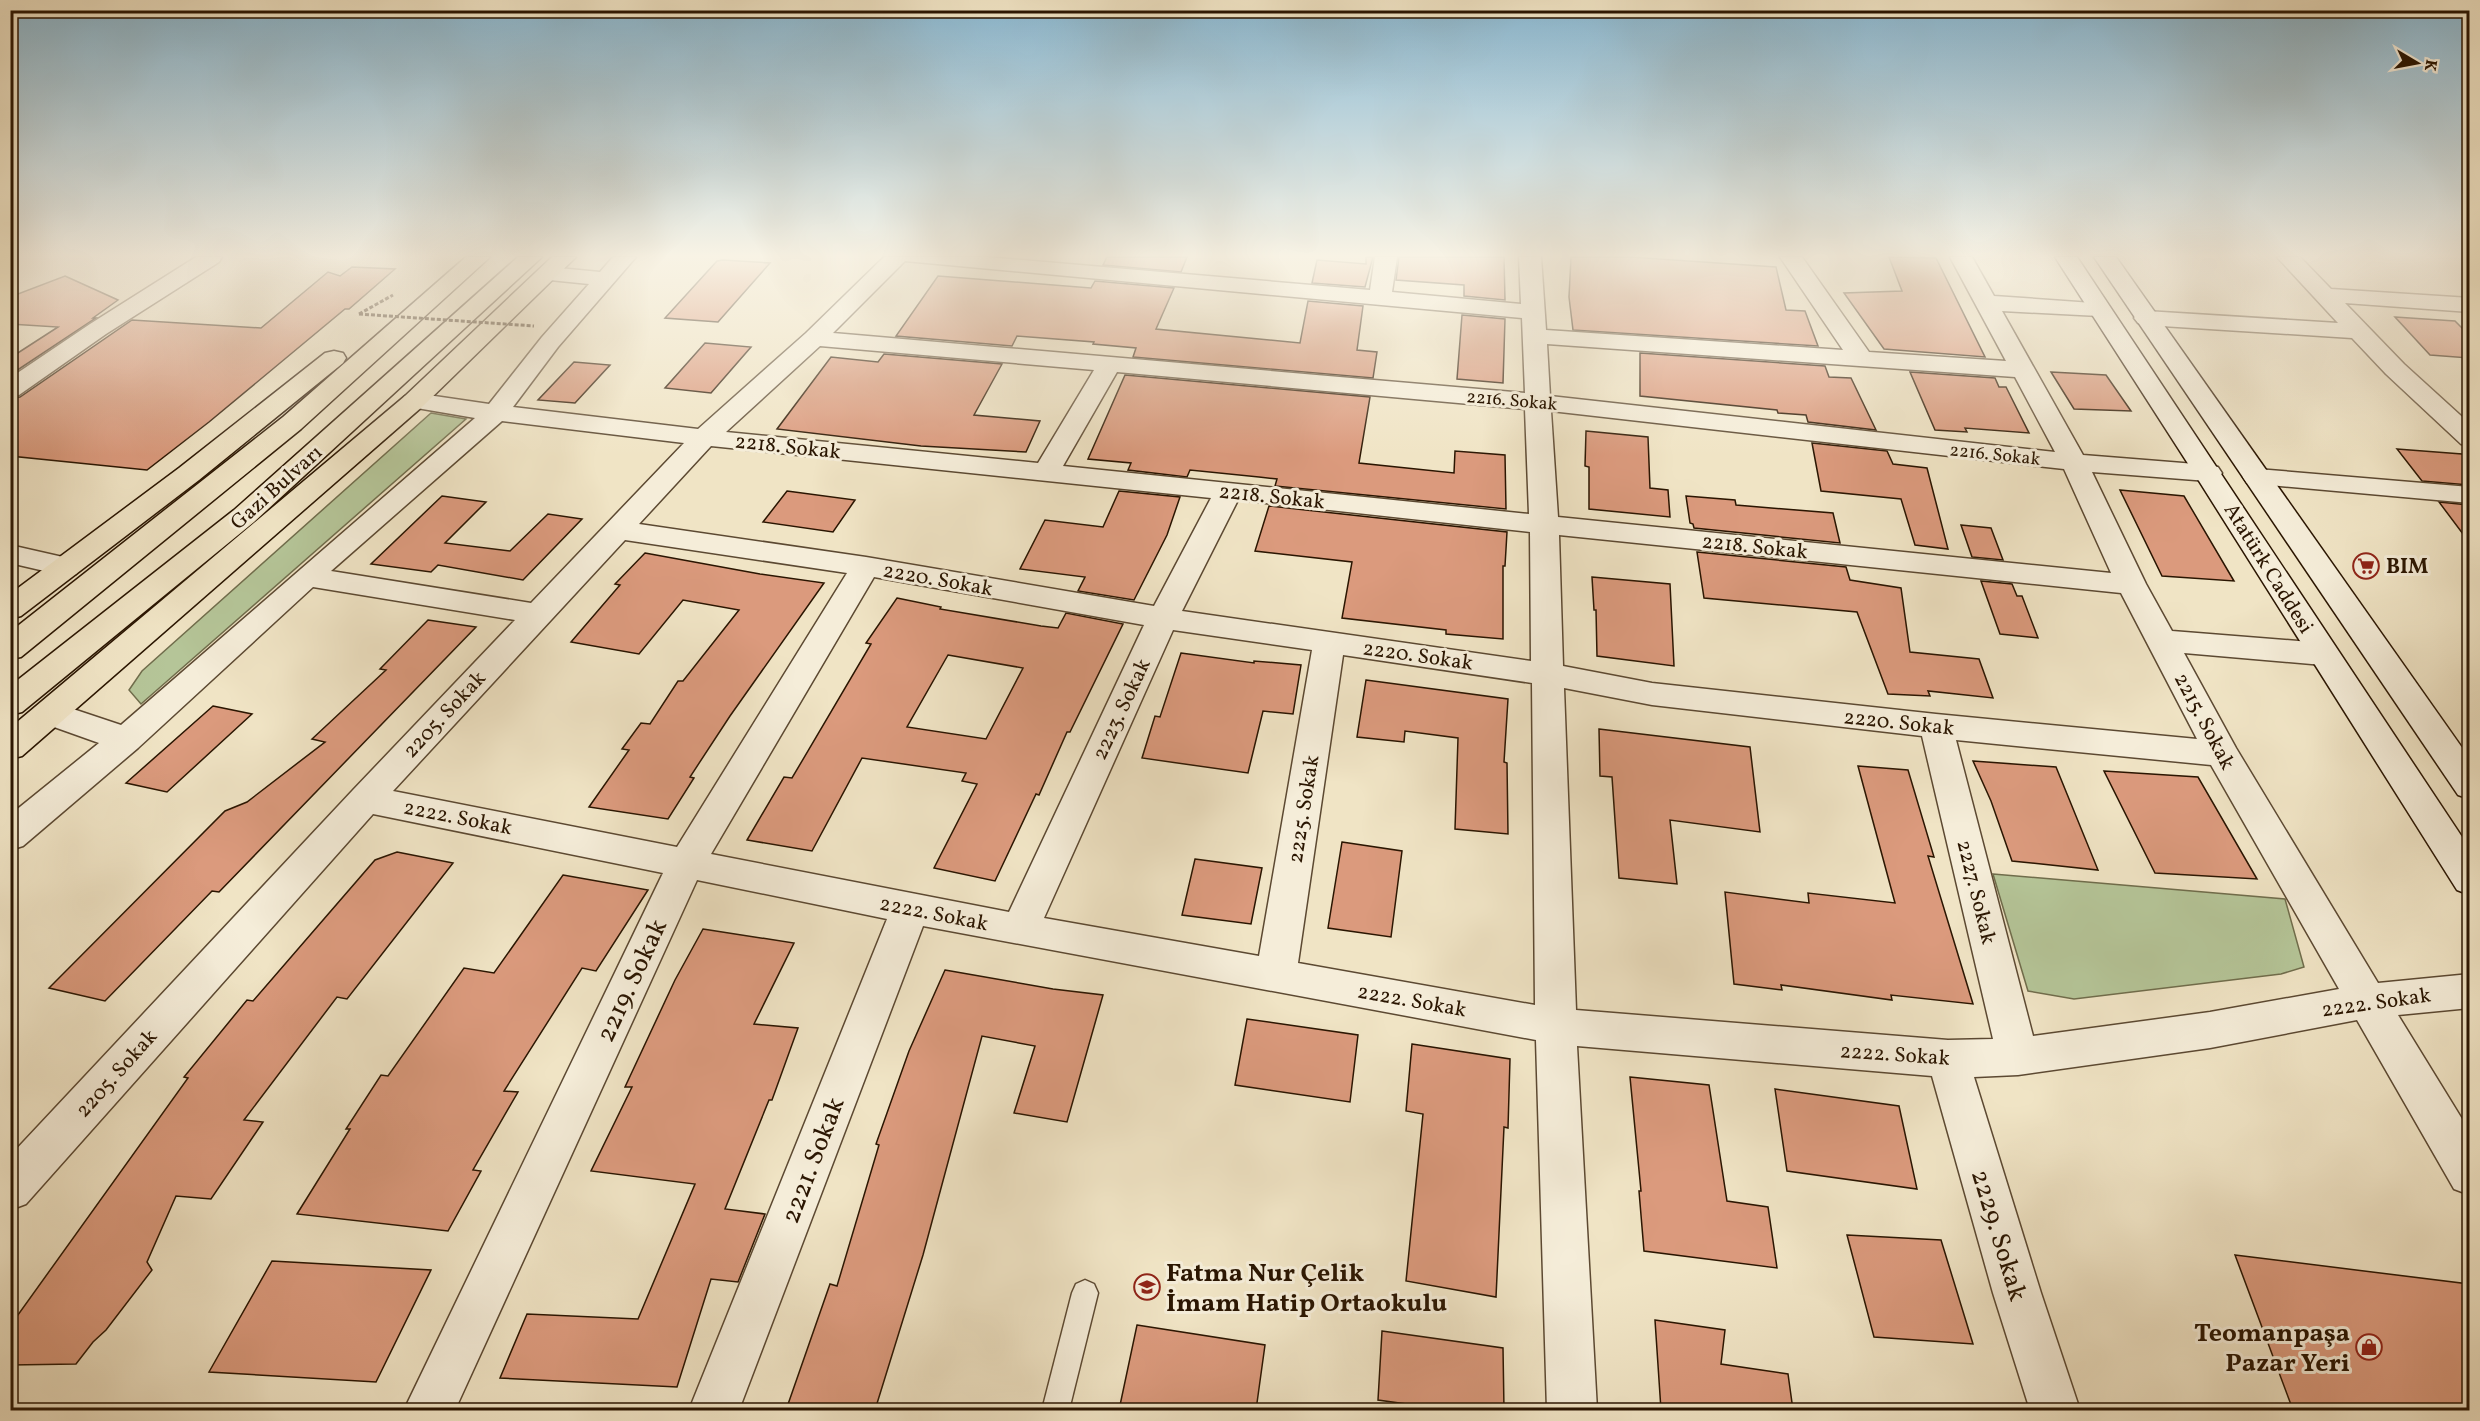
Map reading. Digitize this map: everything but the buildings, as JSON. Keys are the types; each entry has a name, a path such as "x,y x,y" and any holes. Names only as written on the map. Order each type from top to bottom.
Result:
{"highway":[{"path":"10,609 189,474 372,323"},
{"name":"Gazi Bulvarı","path":"10,650 292,423 404,323"},
{"name":"Gazi Bulvarı","path":"10,704 244,516 476,323"},
{"path":"10,747 52,714 414,401 489,323"}],"street":[{"path":"10,390 105,323"},
{"path":"10,836 126,739 307,577 495,414 566,323"},
{"name":"2205. Sokak","path":"10,1189 365,799 537,614 705,437 829,323"},
{"path":"1528,323 1862,360 2024,370"},
{"path":"1835,323 1862,360"},
{"name":"2215. Sokak","path":"1998,323 2074,462 2131,584 2222,754 2469,1174"},
{"name":"Atatürk Caddesi","path":"2109,323 2208,473 2469,880"},
{"name":"Atatürk Caddesi","path":"2150,323 2469,786"},
{"path":"2233,323 2359,331"},
{"path":"2352,323 2395,369 2469,438"},
{"path":"1532,324 1544,524 1556,1026 1572,1410"},
{"name":"2216. Sokak","path":"814,338 1537,402 2074,462 2208,473"},
{"path":"1046,472 1110,364"},
{"name":"2218. Sokak","path":"414,401 495,414 705,437 1919,564 2131,584"},
{"path":"2257,477 2469,495"},
{"name":"2223. Sokak","path":"1020,930 1163,618 1228,492"},
{"name":"2220. Sokak","path":"617,530 866,566 1163,618 1548,674 1652,694 1936,726 2222,754"},
{"path":"10,554 66,567"},
{"name":"2219. Sokak","path":"429,1410 686,863 866,566"},
{"path":"307,577 537,614"},
{"path":"2162,641 2323,654"},
{"name":"2225. Sokak","path":"1276,975 1329,642"},
{"path":"52,714 126,739"},
{"name":"2227. Sokak","path":"1936,726 2018,1057"},
{"name":"2222. Sokak","path":"365,799 1020,930 1556,1026 1948,1059 2018,1057 2210,1030 2366,1001 2469,991"},
{"name":"2221. Sokak","path":"714,1410 910,909"},
{"name":"2229. Sokak","path":"1948,1059 2017,1293 2055,1410"}],"lane":[{"path":"1055,1410 1085,1293"}],"path":[{"path":"495,323 534,326"}],"green space":[{"path":"431,413 466,419 141,704 129,690 142,671"},
{"path":"1993,874 2285,899 2304,967 2281,974 2074,999 2028,991"}],"place":[{"name":"BIM","path":"2366,566"},
{"name":"Fatma Nur Çelik İmam Hatip Ortaokulu","path":"1147,1287"},
{"name":"Teomanpaşa Pazar Yeri","path":"2369,1347"}]}
